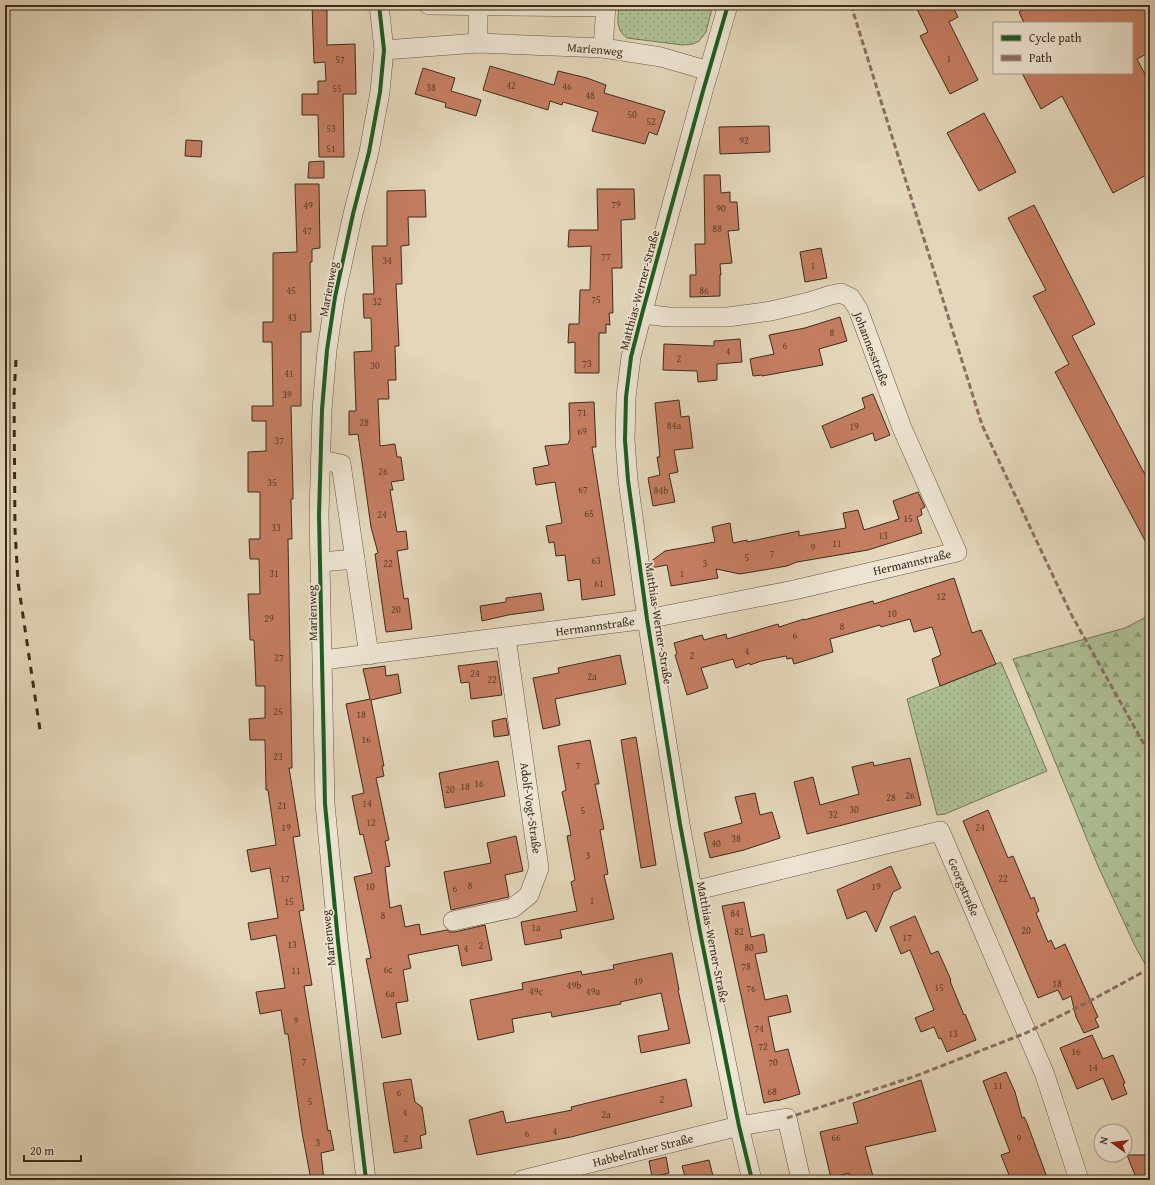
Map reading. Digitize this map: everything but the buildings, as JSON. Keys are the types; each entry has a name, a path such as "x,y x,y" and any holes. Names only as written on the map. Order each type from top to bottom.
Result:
{"street":[{"path":"379,5 384,50"},
{"path":"429,5 606,6 603,48"},
{"name":"Matthias-Werner-Straße","path":"728,5 631,358 626,397 624,440 647,618 679,816 739,1126 752,1180"},
{"path":"478,6 478,43"},
{"name":"Marienweg","path":"366,1180 338,941 325,804 320,515 322,410 327,350 334,304 353,214 370,144 380,92 384,50 478,43 603,48 661,58 709,71"},
{"name":"Johannesstraße","path":"642,314 669,317 728,317 809,302 831,295 841,294 851,298 858,309 902,428 957,552"},
{"path":"321,460 342,464 369,655"},
{"name":"Hermannstraße","path":"323,660 506,638 647,618 794,590 957,552"},
{"path":"321,562 355,559"},
{"name":"Adolf-Vogt-Straße","path":"453,921 513,908 529,896 539,868 506,638"},
{"name":"Georgstraße","path":"693,891 940,831 1045,1075 1079,1180"},
{"path":"739,1126 786,1118 801,1180"},
{"name":"Habbelrather Straße","path":"522,1180 739,1126"}],"green space":[{"path":"619,5 713,5 706,32 699,41 693,44 683,45 627,38 623,35 618,23"},
{"path":"1150,615 1150,973 1135,946 1098,866 1013,659 1125,628"},
{"path":"1001,662 1047,771 945,814 937,815 907,699"}],"railway":[{"path":"16,360 14,395 15,530 18,582 40,730"}],"marked path":[{"path":"851,5 982,425 1071,614 1150,755"},
{"path":"787,1118 913,1077 1026,1033 1143,972"}],"cycle path":[{"path":"366,1180 338,941 325,804 319,515 322,410 327,350 335,297 353,214 369,152 380,92 384,50 379,5"},
{"path":"728,5 703,91 631,357 626,397 625,440 628,480 647,619 680,824 739,1126 752,1180"}]}
